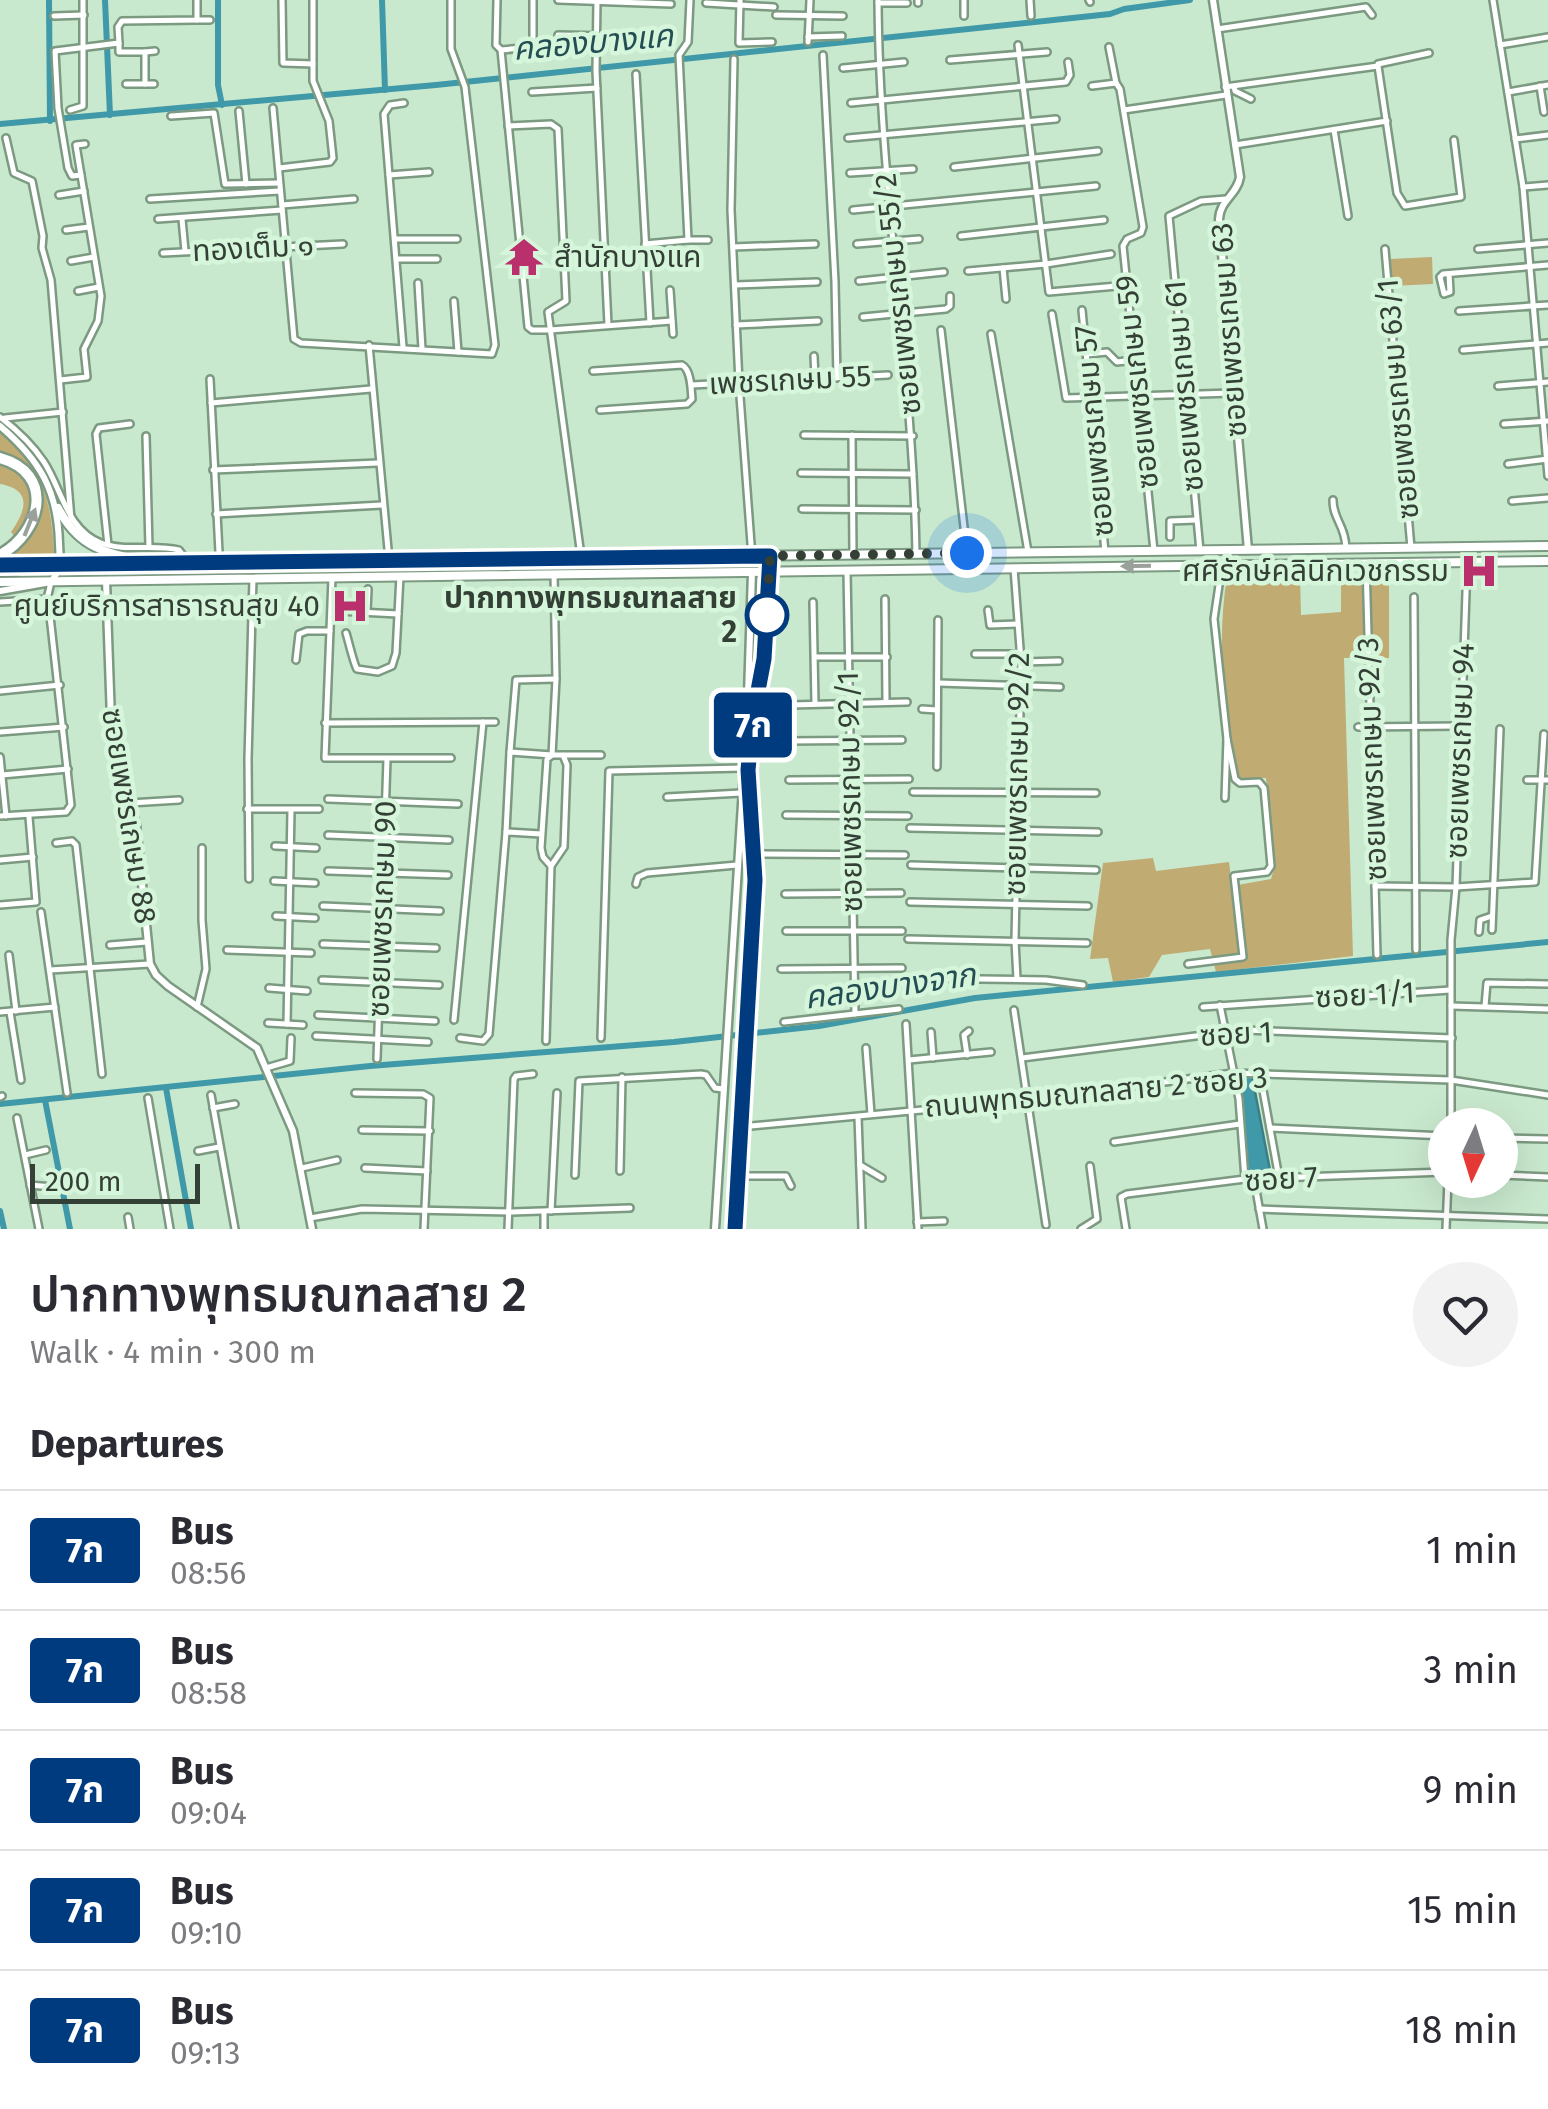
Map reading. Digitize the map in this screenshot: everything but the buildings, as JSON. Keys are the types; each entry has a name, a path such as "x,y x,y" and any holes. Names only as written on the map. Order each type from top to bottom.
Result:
{"highway":[{"path":"0,458 16,464 29,478 37,499 34,519 23,540 0,555"}],"main road":[{"name":"ซอยเพชรเกษม 63","path":"1213,2 1240,183 1221,206 1220,219 1248,550"},
{"path":"0,420 35,462 78,538 112,555 167,563"},
{"path":"51,582 60,564 58,508"},
{"path":"0,565 1548,546"},
{"path":"1470,563 1474,548"},
{"path":"931,554 932,569"},
{"path":"734,1229 754,858 748,770 764,659 770,556"},
{"path":"715,1229 752,557"},
{"path":"0,582 1548,561"},
{"path":"78,564 79,576 86,581"},
{"name":"ซอยเพชรเกษม 88","path":"106,580 112,747 130,803 141,857 150,964 156,975 197,1007 252,1042 293,1130 312,1229"},
{"path":"0,591 51,582"},
{"path":"737,863 754,858"}],"street":[{"path":"70,110 83,106 83,0"},
{"path":"197,0 198,20"},
{"path":"282,0 283,63 313,64"},
{"path":"280,168 332,161 329,120 315,90 314,0"},
{"path":"273,108 294,340 492,354 495,345 464,83 451,49 450,0"},
{"path":"496,0 496,46 501,50 556,45"},
{"path":"533,0 533,47"},
{"path":"558,0 672,4"},
{"path":"688,240 679,61 688,42 690,0"},
{"path":"810,0 808,39 842,36"},
{"path":"964,0 964,16"},
{"path":"1030,0 1031,16"},
{"path":"1493,0 1522,187 1548,476"},
{"path":"597,1 596,68 608,326"},
{"path":"740,2 740,42 772,42"},
{"path":"878,2 906,2"},
{"name":"ซอยเพชรเกษม 55/2","path":"878,2 877,64 913,436 916,554"},
{"path":"706,4 774,6"},
{"path":"1217,30 1366,7 1372,14"},
{"path":"54,16 84,15"},
{"path":"776,15 842,16"},
{"path":"155,52 119,52 118,27 122,22 210,20"},
{"path":"558,35 657,37"},
{"path":"1500,45 1548,37"},
{"path":"81,174 70,174 58,108 55,51 116,43"},
{"path":"1018,45 1052,294 1117,286"},
{"name":"ซอยเพชรเกษม 59","path":"1109,47 1124,110 1143,227 1123,246 1154,552"},
{"path":"501,50 528,326 532,330 550,330 672,321"},
{"path":"145,52 145,84"},
{"path":"950,60 1046,52"},
{"path":"1124,110 1429,52"},
{"path":"824,55 836,282 836,378"},
{"path":"734,59 734,286 752,557"},
{"path":"843,68 904,62"},
{"path":"851,103 1066,82 1070,75 1068,62"},
{"path":"1376,65 1380,68 1397,194 1405,206 1461,197 1454,140"},
{"path":"636,74 650,322"},
{"path":"1092,86 1116,83"},
{"path":"126,84 154,84"},
{"path":"1508,92 1548,85"},
{"path":"1540,86 1544,112"},
{"path":"532,92 597,88"},
{"path":"1228,89 1250,99"},
{"path":"403,347 384,114 390,105 404,103"},
{"path":"238,111 246,184"},
{"path":"171,116 214,113 223,180 228,186 279,183"},
{"path":"848,138 1056,120"},
{"path":"1235,145 1387,121"},
{"path":"508,126 551,124 558,129 566,301 565,305 549,309 550,330 582,559"},
{"path":"1334,130 1348,216"},
{"path":"1515,139 1548,135"},
{"path":"6,138 14,174 32,182 51,280 71,519"},
{"path":"60,380 87,377 84,350 100,314 76,145 85,144"},
{"path":"954,167 1098,151"},
{"path":"850,173 913,169"},
{"path":"389,175 429,172"},
{"path":"1522,187 1548,185"},
{"path":"854,210 1096,186"},
{"path":"59,195 84,191"},
{"path":"150,199 280,191"},
{"name":"ซอยเพชรเกษม 61","path":"1200,551 1169,216 1213,198 1226,199"},
{"path":"158,219 354,199"},
{"path":"182,218 185,251"},
{"path":"961,236 1104,220"},
{"path":"66,230 90,227"},
{"path":"396,239 457,239"},
{"path":"857,244 918,239"},
{"path":"645,244 708,240"},
{"path":"1478,248 1548,243"},
{"name":"ทองเต็ม ๑","path":"163,253 343,244"},
{"path":"733,247 815,244"},
{"name":"ซอยเพชรเกษม 63/1","path":"1386,250 1411,548"},
{"path":"968,271 1111,254"},
{"path":"71,260 94,257"},
{"path":"397,259 438,259"},
{"path":"1449,274 1548,265"},
{"path":"1003,268 1006,299"},
{"path":"859,281 944,272"},
{"path":"734,286 816,282"},
{"path":"418,284 422,349"},
{"path":"78,291 99,287"},
{"path":"670,290 673,334"},
{"path":"863,318 946,309 951,304 950,296"},
{"path":"454,300 458,352"},
{"path":"1459,311 1548,305"},
{"name":"ซอยเพชรเกษม 57","path":"1082,310 1105,552"},
{"path":"1052,314 1066,398 1233,394"},
{"path":"736,325 818,321"},
{"path":"940,330 967,553"},
{"path":"991,334 1028,552"},
{"path":"1463,350 1548,343"},
{"path":"369,345 389,560"},
{"path":"1087,354 1106,352 1115,361 1134,360"},
{"path":"814,356 815,379"},
{"name":"เพชรเกษม 55","path":"593,371 682,364 687,368 691,386 688,404 600,410"},
{"name":"เพชรเกษม 55","path":"691,386 888,375"},
{"path":"210,379 218,552"},
{"path":"1498,386 1548,382"},
{"path":"211,403 371,389"},
{"path":"0,420 63,412"},
{"path":"0,420 30,444 43,461 71,519 88,535 108,545 180,550 190,563"},
{"path":"1504,424 1545,421"},
{"path":"108,545 97,430 130,424"},
{"path":"804,435 913,436"},
{"path":"852,435 853,554"},
{"path":"146,436 150,546"},
{"path":"1508,464 1547,459"},
{"path":"213,470 378,463"},
{"path":"801,472 914,474"},
{"path":"1512,501 1548,498"},
{"path":"1333,500 1334,514 1345,530 1346,548"},
{"path":"216,514 382,506"},
{"path":"802,509 916,510"},
{"path":"1170,537 1170,521 1196,520"},
{"name":"ซอยเพชรเกษม 94","path":"1451,1108 1451,940 1470,563"},
{"name":"ซอยเพชรเกษม 92/3","path":"1366,564 1377,955"},
{"path":"1188,964 1243,956 1234,876 1267,872 1271,866 1264,788 1260,782 1240,783 1235,779 1226,740 1214,618 1222,566"},
{"name":"ซอยเพชรเกษม 92/2","path":"1014,568 1020,658 1017,979"},
{"name":"ซอยเพชรเกษม 92/1","path":"848,571 855,1014"},
{"path":"552,866 542,857 541,834 547,759 552,755 556,679 554,575"},
{"path":"346,632 357,669 388,670 396,652 400,576"},
{"name":"ซอยเพชรเกษม 90","path":"332,577 325,758 451,758"},
{"path":"248,879 254,578"},
{"path":"0,757 3,816 66,812 71,805 48,598 51,582"},
{"path":"367,613 368,590"},
{"path":"1414,597 1416,950"},
{"path":"0,602 48,598"},
{"path":"885,600 886,701"},
{"path":"813,602 815,704"},
{"path":"988,610 990,624 1018,624"},
{"path":"339,611 398,614"},
{"path":"936,768 938,620"},
{"path":"296,660 299,634 330,631"},
{"path":"976,654 1059,660"},
{"path":"814,658 887,656"},
{"path":"460,1038 483,1041 489,1034 516,680 556,679"},
{"path":"937,683 1060,687"},
{"path":"0,691 60,685"},
{"path":"790,705 907,702"},
{"path":"922,709 937,710"},
{"path":"454,1020 483,722"},
{"path":"324,723 495,722"},
{"path":"1358,726 1462,726"},
{"path":"0,732 64,727"},
{"path":"1492,930 1500,729"},
{"path":"1375,886 1456,887 1536,882 1545,780 1544,734"},
{"path":"788,740 902,740"},
{"path":"1224,798 1226,740"},
{"path":"510,752 601,756"},
{"path":"546,1041 552,866 564,847 567,765 563,755"},
{"name":"ซอยเพชรเกษม 90","path":"376,1059 387,759"},
{"path":"601,1038 609,771 743,768"},
{"path":"2,775 68,769"},
{"path":"789,780 909,779"},
{"path":"1527,780 1545,780"},
{"path":"913,792 1096,793"},
{"path":"667,796 741,793"},
{"path":"328,798 458,804"},
{"path":"130,803 179,800"},
{"path":"247,809 319,810"},
{"path":"287,1024 291,810"},
{"path":"786,815 908,816"},
{"path":"0,905 36,902 29,816"},
{"path":"910,828 1098,832"},
{"path":"506,832 541,834"},
{"path":"328,835 448,840"},
{"path":"56,844 76,845 102,1074"},
{"path":"275,846 316,848"},
{"path":"197,1007 206,969 202,848"},
{"path":"754,858 905,854"},
{"path":"0,860 32,858"},
{"path":"636,884 638,877 647,872 737,863"},
{"path":"910,865 1096,870"},
{"path":"328,871 448,875"},
{"path":"274,881 315,882"},
{"path":"785,894 901,893"},
{"path":"910,902 1088,906"},
{"path":"323,906 440,911"},
{"path":"41,912 68,1093"},
{"path":"276,916 316,918"},
{"path":"1478,932 1480,920 1492,916"},
{"path":"786,931 902,931"},
{"path":"908,939 1086,943"},
{"path":"110,944 149,942"},
{"path":"323,944 436,948"},
{"path":"227,950 310,953"},
{"path":"8,954 20,1080"},
{"path":"50,970 150,964"},
{"path":"781,968 902,968"},
{"path":"907,978 1017,979 1083,985"},
{"path":"322,980 439,984"},
{"path":"1485,1006 1487,983 1548,984"},
{"path":"269,988 307,991"},
{"name":"ซอย 1/1","path":"1203,1007 1450,990"},
{"path":"1220,1005 1242,1124 1245,1179"},
{"path":"1451,1006 1548,1008"},
{"path":"0,1012 55,1007"},
{"path":"784,1022 898,1009"},
{"path":"1014,1010 1046,1224"},
{"path":"318,1015 435,1021"},
{"path":"268,1023 304,1025"},
{"path":"906,1024 917,1226 944,1221"},
{"path":"967,1054 964,1035 970,1031"},
{"path":"931,1032 933,1058"},
{"name":"ซอย 1","path":"1022,1058 1224,1032 1452,1038"},
{"path":"316,1036 428,1042"},
{"path":"268,1070 290,1060 291,1038"},
{"path":"866,1048 872,1114"},
{"path":"909,1060 991,1052"},
{"name":"ถนนพุทธมณฑลสาย 2 ซอย 3","path":"741,1127 1028,1100 1234,1073 1451,1080 1548,1095"},
{"path":"508,1229 514,1079 532,1074"},
{"path":"575,1175 579,1081 701,1074 715,1088 723,1089"},
{"path":"1260,1074 1279,1178"},
{"path":"620,1171 622,1077"},
{"path":"355,1092 428,1095 430,1132 424,1229"},
{"path":"544,1229 557,1093"},
{"path":"211,1095 235,1229"},
{"path":"148,1098 170,1229"},
{"path":"213,1108 235,1104"},
{"path":"858,1116 862,1229"},
{"path":"17,1118 39,1229"},
{"path":"1114,1142 1242,1124"},
{"path":"1270,1128 1428,1135"},
{"path":"362,1130 430,1132"},
{"path":"1518,1138 1548,1139"},
{"path":"198,1151 220,1147"},
{"path":"24,1155 46,1150"},
{"path":"302,1168 337,1160"},
{"path":"860,1164 882,1178"},
{"path":"1081,1229 1097,1221 1090,1166"},
{"path":"365,1168 428,1170"},
{"name":"ซอย 7","path":"1126,1228 1122,1199 1128,1194 1245,1179 1428,1173"},
{"path":"737,1176 786,1176 791,1186"},
{"path":"1518,1176 1548,1178"},
{"path":"1254,1179 1263,1229"},
{"path":"30,1185 52,1187"},
{"path":"1446,1229 1448,1198"},
{"path":"310,1218 362,1208 548,1212 630,1208"},
{"path":"1259,1208 1548,1219"},
{"path":"128,1217 130,1229"},
{"path":"37,1221 50,1219"}],"shaded area":[{"path":"1432,257 1433,284 1392,286 1390,259"},
{"path":"0,432 26,459 42,487 51,518 54,554 8,555 23,541 38,485 14,467 27,485 31,502 27,519 15,537 11,532 23,503 18,491 0,484"},
{"path":"1363,572 1422,572 1423,583 1389,584 1389,658 1344,658 1353,956 1216,972 1210,949 1162,955 1149,977 1113,982 1108,958 1090,959 1103,863 1153,858 1156,871 1229,862 1232,886 1271,879 1274,868 1266,778 1239,779 1229,729 1222,653 1227,577 1300,575 1301,615 1341,612 1341,585 1363,582"}],"water":[{"path":"1240,1075 1252,1076 1270,1170 1247,1172"}],"waterway":[{"path":"49,0 50,121"},
{"path":"105,0 110,115"},
{"path":"218,0 218,85 222,105"},
{"path":"382,0 385,90"},
{"name":"คลองบางแค","path":"0,124 436,85 1110,14 1190,0"},
{"name":"คลองบางจาก","path":"0,1104 370,1066 674,1042 819,1026 975,998 1548,942"},
{"path":"166,1088 191,1229"},
{"path":"45,1100 70,1229"},
{"path":"0,1211 4,1229"}],"railway":[{"path":"0,574 17,574"}],"bus line":[{"name":"7ก","path":"0,565 770,556 764,659 748,770 755,880 735,1229"}],"place":[{"name":"สำนักบางแค","path":"524,257"},
{"name":"ศศิรักษ์คลินิกเวชกรรม","path":"1479,571"},
{"name":"ศูนย์บริการสาธารณสุข 40","path":"350,606"},
{"name":"ปากทางพุทธมณฑลสาย 2","path":"767,615"}],"route":[{"path":"767,615 770,556 967,553"}]}
